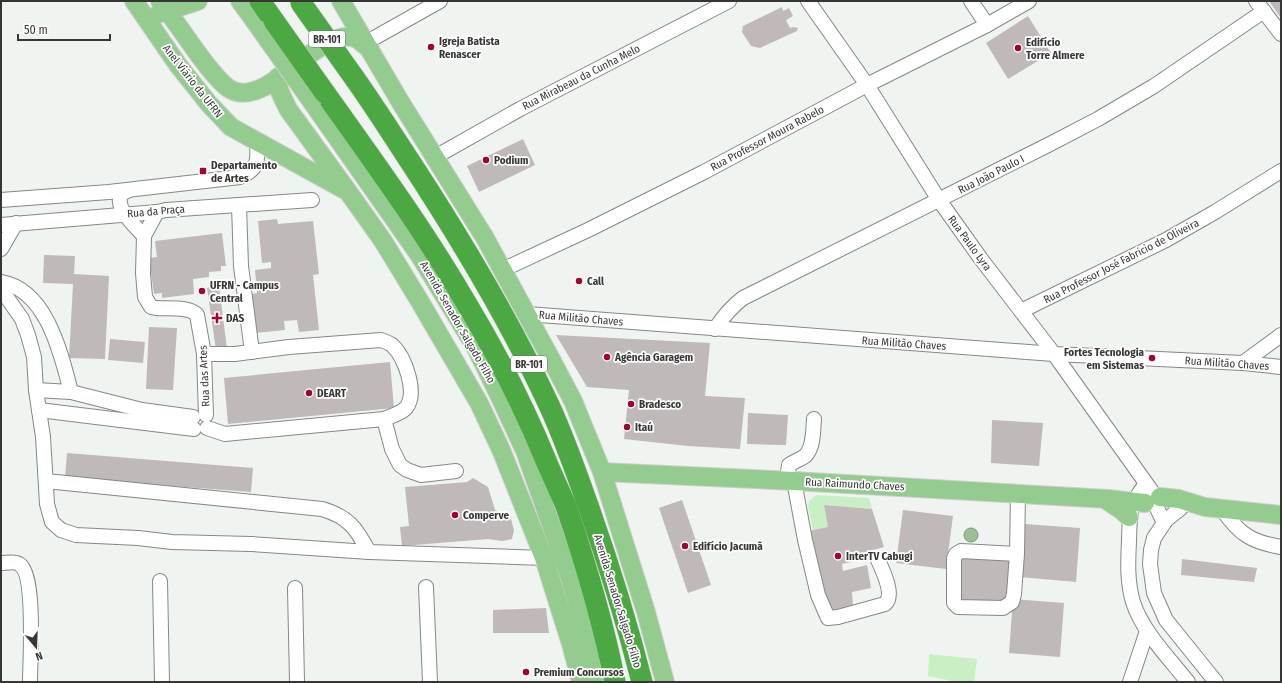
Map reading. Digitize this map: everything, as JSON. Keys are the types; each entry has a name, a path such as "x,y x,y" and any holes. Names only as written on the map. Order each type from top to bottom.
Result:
{"highway":[{"name":"Avenida Senador Salgado Filho","path":"260,1 267,26 319,98 424,234 468,305 514,391 536,435 565,505 585,564 604,629 615,682"},
{"name":"Avenida Senador Salgado Filho","path":"300,2 369,99 451,224 497,302 550,407 575,469 609,565 630,635 642,682"}],"main road":[{"name":"Anel Viário da UFRN","path":"134,1 178,65 209,104 231,127 349,193"},
{"path":"146,17 164,6 198,1"},
{"name":"Avenida Senador Salgado Filho","path":"240,1 267,26"},
{"name":"Avenida Senador Salgado Filho","path":"341,1 369,46 401,103 485,238 573,401 602,472 646,612 665,682"},
{"name":"Anel Viário da UFRN","path":"164,6 211,71 228,88 236,92 252,92 270,84 331,41 340,38 355,38 369,46"},
{"path":"280,76 279,90 288,109 382,241 419,300 479,403 502,452 544,558 582,682"},
{"name":"Avenida Senador Salgado Filho","path":"319,98 420,256 476,348 499,395 525,451 570,578 586,634 594,682"},
{"name":"Rua Raimundo Chaves","path":"602,472 791,480 1106,499 1121,510 1147,500"},
{"path":"1147,500 1179,500 1214,508"},
{"path":"1147,500 1181,508 1214,508 1281,515"}],"street":[{"path":"369,46 440,1"},
{"name":"Rua Mirabeau da Cunha Melo","path":"434,157 520,108 729,1"},
{"name":"Rua Paulo Lyra","path":"808,1 867,85 940,200 981,259 1054,354 1147,500"},
{"path":"971,1 987,25"},
{"name":"Rua Professor Moura Rabelo","path":"502,270 588,230 704,172 867,85 987,25 1029,1"},
{"path":"1260,6 1281,34"},
{"name":"Rua João Paulo I","path":"715,329 729,310 743,298 1098,119 1154,86 1260,6"},
{"path":"1,200 129,190 240,177 251,171 256,166 258,156 257,141"},
{"name":"Rua Professor José Fabricio de Oliveira","path":"1021,311 1166,240 1215,212 1281,170"},
{"name":"Rua das Artes","path":"164,186 176,193 177,200 174,206 162,211 144,236 143,273 146,300 151,307 188,309 195,312 204,354 200,422"},
{"path":"129,190 120,197 120,205 125,214 144,236"},
{"name":"Rua da Praça","path":"1,225 312,200"},
{"path":"239,205 241,266 252,352"},
{"path":"1,249 16,223"},
{"path":"1,282 21,289 39,308 49,326 59,352 71,392"},
{"path":"3,293 22,319 34,357 36,390 43,437 47,504 52,522 61,530 76,535 138,538 172,542 251,544 369,552 544,558"},
{"name":"Rua Militão Chaves","path":"527,314 1054,354 1243,363 1281,367"},
{"path":"1243,363 1281,335"},
{"path":"39,410 140,416 200,422 225,434 384,418 400,413 407,407 411,393 410,378 401,358 392,344 381,340 289,347 235,354 204,354"},
{"path":"36,390 71,392 140,416"},
{"path":"384,418 392,449 400,465 406,470 421,475 456,471"},
{"path":"814,418 810,450 806,455 789,466 804,540 818,595 828,618 838,617 888,602 889,594 878,560"},
{"path":"46,481 322,509 334,512 352,524 360,534 369,552"},
{"path":"1017,554 961,551 956,554 954,558 954,603 958,607 1003,608 1012,602 1017,554 1018,494"},
{"path":"1147,500 1129,580 1133,603 1147,631 1188,682"},
{"path":"1147,500 1154,538 1150,564 1154,594 1166,620 1216,682"},
{"path":"1214,508 1245,535 1263,543 1281,547"},
{"path":"1,563 20,564 24,569 28,580 31,603 30,682"},
{"path":"160,581 162,682"},
{"path":"426,587 430,682"},
{"path":"295,588 297,682"},
{"path":"1130,682 1147,631"}],"shaded area":[{"path":"816,495 869,498 872,509 824,505 828,527 813,530 808,507 809,501"},
{"path":"968,528 974,528 978,532 978,538 974,542 968,542 964,538 964,532"},
{"path":"929,654 977,659 974,682 957,682 928,676"}],"building":[{"path":"1269,1 1281,1 1281,18"},
{"path":"782,7 783,11 789,8 793,16 786,20 790,28 798,28 797,31 760,48 751,46 742,32 743,26"},
{"name":"Edifício Torre Almere","path":"1028,16 1051,53 1008,79 986,43"},
{"path":"523,139 535,165 479,192 467,166"},
{"path":"277,219 278,224 313,221 319,274 313,275 319,330 299,332 297,320 284,321 285,330 255,333 251,294 257,293 255,270 271,268 271,262 262,263 258,221"},
{"path":"222,233 226,266 221,266 221,271 209,272 209,277 193,279 194,294 162,298 162,293 154,294 149,258 157,257 155,241"},
{"path":"44,255 75,256 74,274 109,276 105,359 69,358 73,284 43,283"},
{"name":"DAS","path":"219,286 227,349 216,350 207,288"},
{"path":"149,327 177,328 173,390 146,389"},
{"path":"556,335 710,343 705,396 745,398 740,449 688,446 624,439 629,390 587,387"},
{"path":"110,339 145,342 143,363 108,360"},
{"name":"DEART","path":"390,362 394,408 228,424 224,378"},
{"path":"748,413 788,415 786,445 747,444"},
{"path":"992,420 1043,423 1039,466 991,463"},
{"path":"67,453 253,468 251,492 65,478"},
{"name":"Comperve","path":"473,478 488,487 495,510 511,519 514,530 512,539 502,541 488,539 402,546 400,527 409,526 405,487 467,482"},
{"name":"Edifício Jacumã","path":"682,500 711,585 688,593 659,508"},
{"name":"InterTV Cabugi","path":"824,505 872,509 884,547 862,553 861,560 842,564 843,571 867,565 871,588 852,592 853,606 829,612 808,531 828,527"},
{"path":"903,510 953,516 946,569 896,563"},
{"path":"1025,524 1080,528 1076,582 1020,577"},
{"path":"962,556 1013,561 1008,603 959,605"},
{"path":"1182,559 1257,568 1254,582 1181,575"},
{"path":"1013,599 1064,603 1060,657 1009,653"},
{"path":"546,608 549,633 493,633 493,610"}],"place":[{"name":"Igreja Batista Renascer","path":"431,47"},
{"name":"Edifício Torre Almere","path":"1018,48"},
{"name":"Podium","path":"486,160"},
{"name":"Departamento de Artes","path":"203,171"},
{"name":"Call","path":"579,281"},
{"name":"UFRN - Campus Central","path":"202,291"},
{"name":"DAS","path":"217,318"},
{"name":"Agência Garagem","path":"607,357"},
{"name":"Fortes Tecnologia em Sistemas","path":"1152,358"},
{"name":"DEART","path":"309,393"},
{"name":"Bradesco","path":"631,404"},
{"name":"Itaú","path":"627,427"},
{"name":"Comperve","path":"455,515"},
{"name":"Edifício Jacumã","path":"685,546"},
{"name":"InterTV Cabugi","path":"838,556"},
{"name":"Premium Concursos","path":"526,672"}]}
